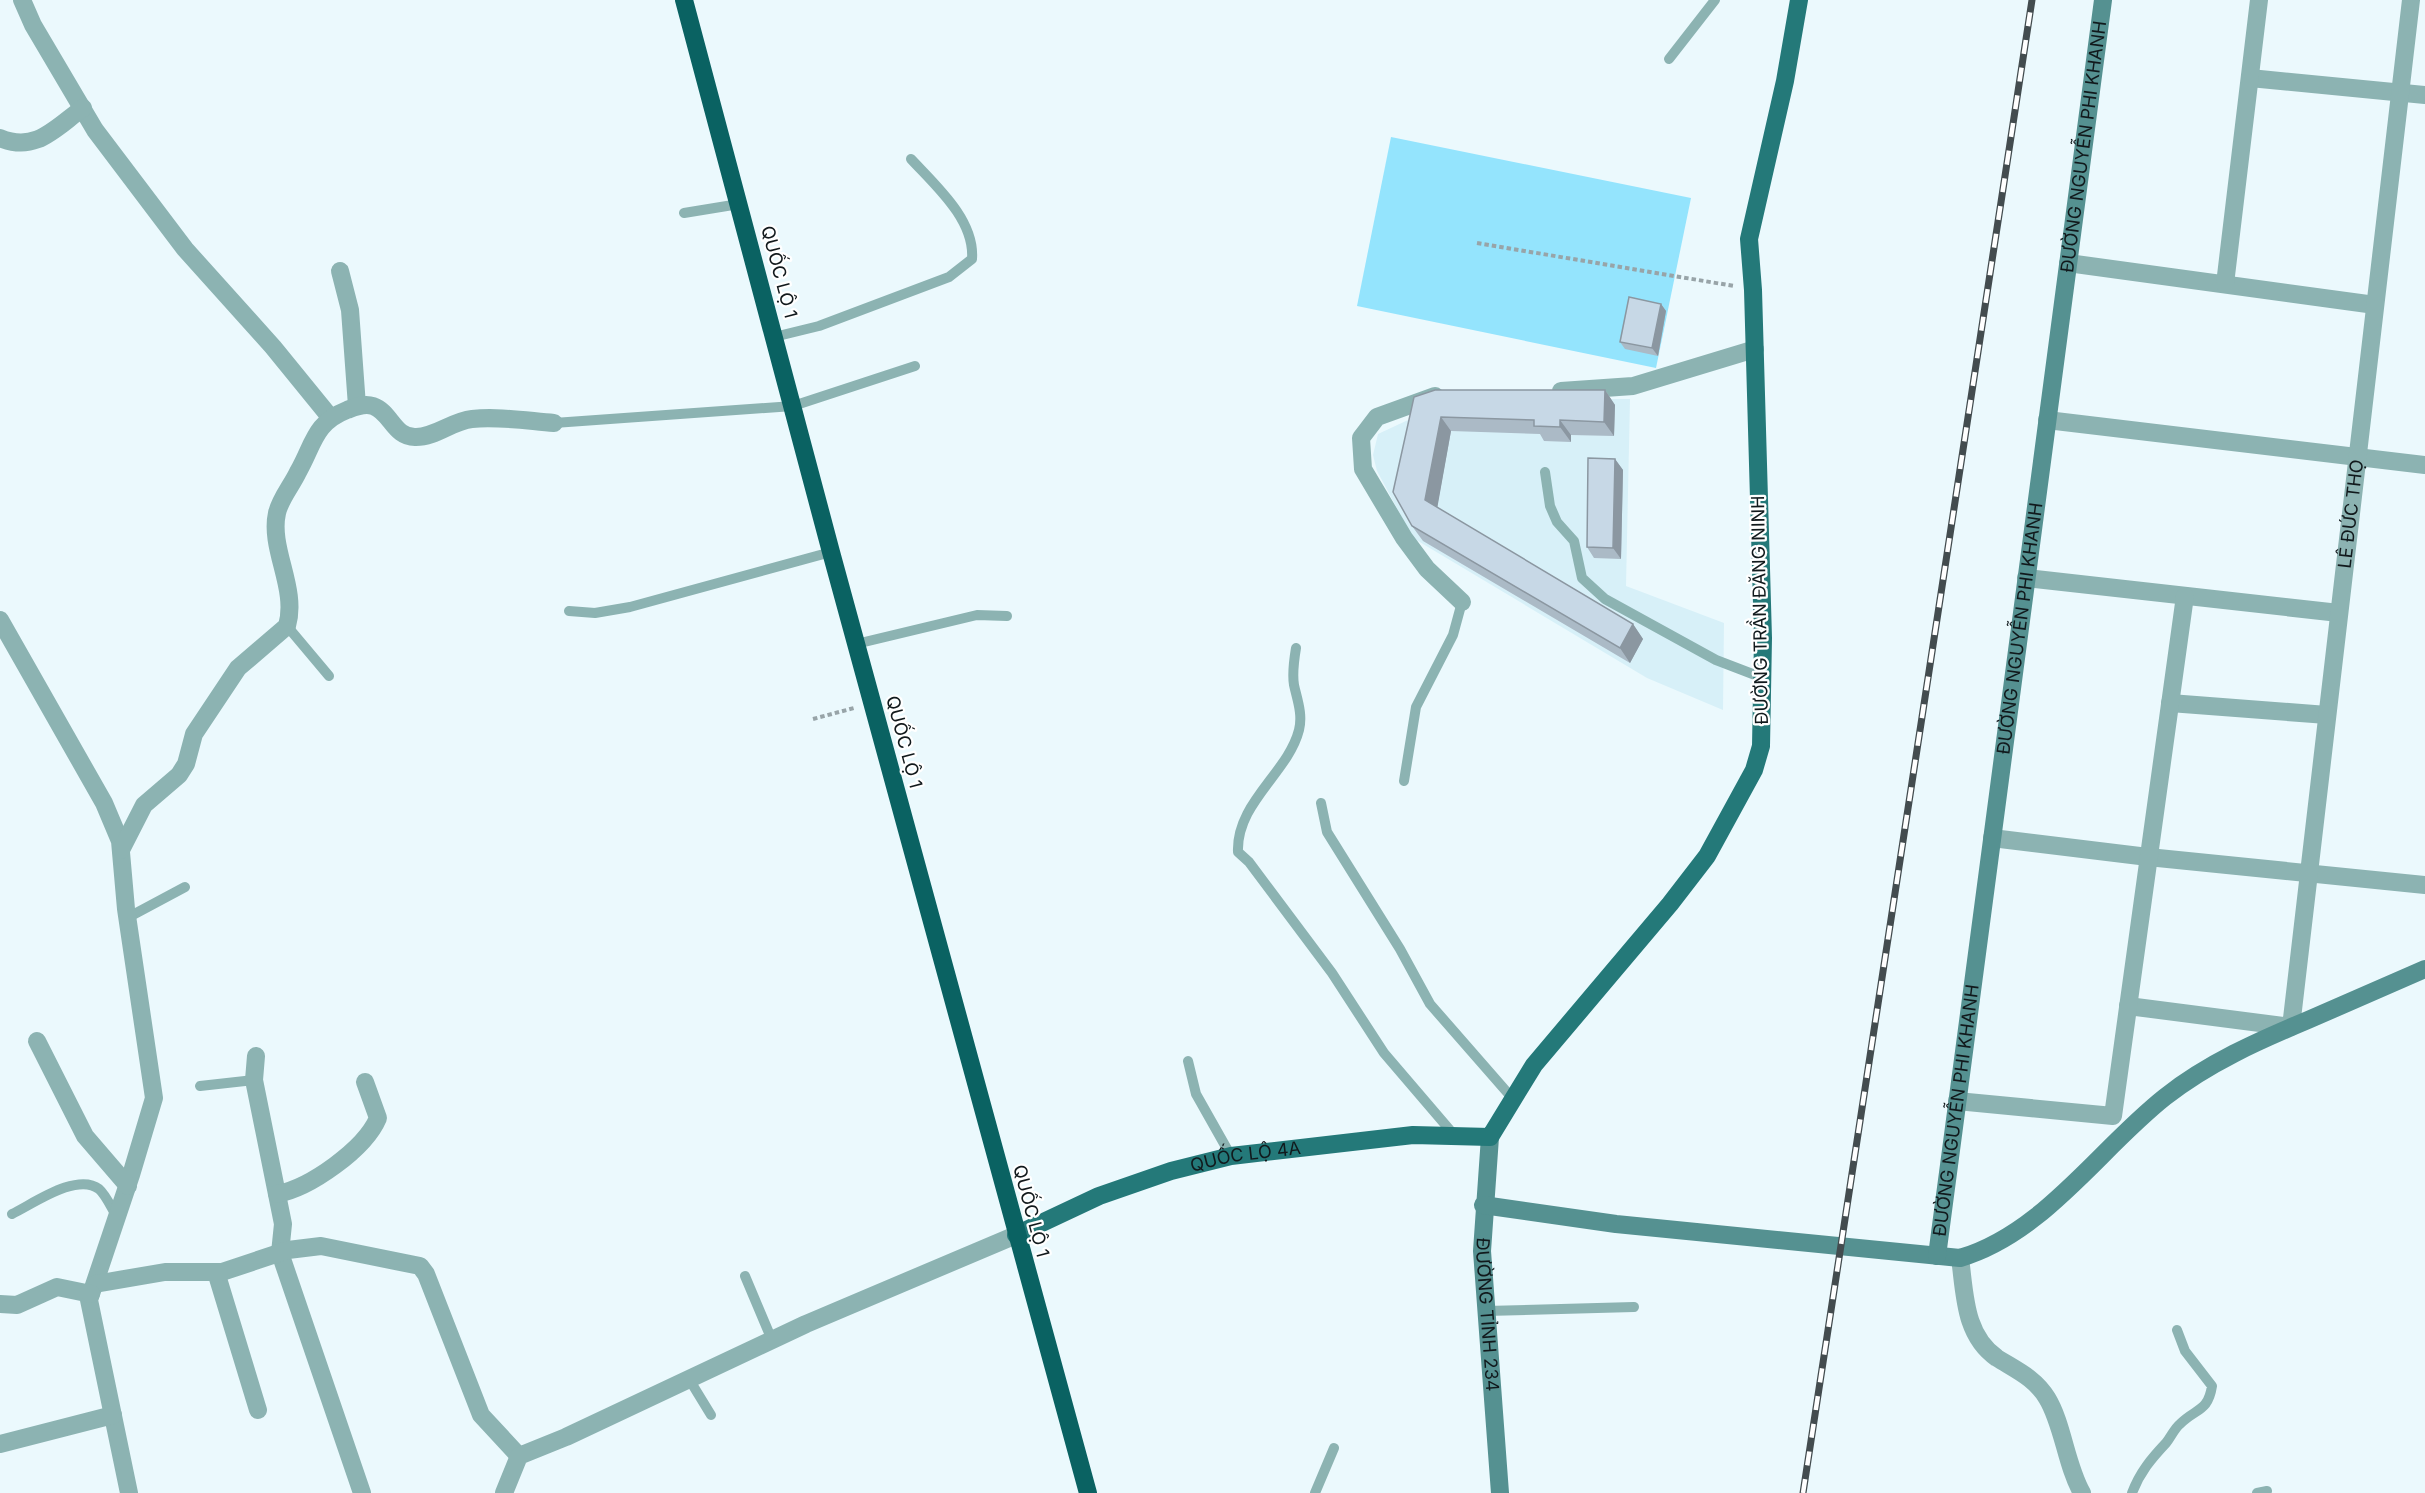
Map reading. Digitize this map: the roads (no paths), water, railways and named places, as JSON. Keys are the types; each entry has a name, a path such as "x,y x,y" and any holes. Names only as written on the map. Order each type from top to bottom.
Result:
{"highway":[{"name":"QUỐC LỘ 1","path":"684,0 872,704 1088,1493"}],"main road":[{"name":"ĐƯỜNG TRẦN ĐĂNG NINH","path":"1490,1137 1534,1065 1670,904 1707,856 1754,770 1761,746 1763,678 1755,349 1749,239 1785,81 1799,0"},
{"name":"QUỐC LỘ 4A","path":"1016,1235 1099,1196 1171,1171 1231,1156 1413,1135 1490,1137"}],"street":[{"path":"22,0 33,26 95,130 185,249 273,347 330,417"},
{"name":"ĐƯỜNG NGUYỄN PHI KHANH","path":"1937,1256 2103,0"},
{"path":"2225,284 2259,0"},
{"name":"LÊ ĐỨC THỌ","path":"2291,1027 2411,0"},
{"path":"2250,78 2425,95"},
{"path":"0,138 17,145 34,142 83,108"},
{"path":"2068,263 2375,304"},
{"path":"339,272 351,310 357,406"},
{"path":"1546,392 1633,386 1755,349"},
{"path":"1455,393 1444,393 1377,417 1361,438 1363,469 1404,538 1427,569 1462,602"},
{"path":"121,850 144,805 179,775 186,764 194,734 238,668 287,626 290,616 289,597 279,545 276,513 317,432 330,417 357,406 376,407 398,432 412,438 428,436 470,418 554,423"},
{"path":"2048,420 2357,459 2425,465"},
{"path":"2026,578 2339,613"},
{"path":"1957,1101 2113,1116 2185,596"},
{"path":"0,620 104,803 120,841 127,918 153,1098 128,1186 89,1300 129,1493"},
{"path":"2170,703 2327,715"},
{"path":"1992,838 2148,857 2425,885"},
{"path":"1483,1205 1616,1224 1960,1258 1983,1251 2007,1239 2053,1201 2166,1096 2232,1053 2425,969"},
{"path":"2128,1006 2291,1027"},
{"path":"38,1041 86,1136 128,1186"},
{"path":"256,1056 254,1080 282,1224 280,1253 362,1493"},
{"path":"277,1194 294,1191 309,1182 350,1153 374,1128 378,1118 365,1082"},
{"name":"ĐƯỜNG TỈNH 234","path":"1490,1137 1483,1205 1482,1251 1500,1493"},
{"path":"504,1493 519,1456 915,1276 1016,1235"},
{"path":"0,1304 18,1305 57,1287 93,1289 165,1272 216,1272 244,1266 280,1253 321,1246 420,1266 426,1274 481,1415 519,1456"},
{"path":"1960,1258 1964,1306 1973,1328 1987,1349 2030,1378 2047,1399 2082,1493"},
{"path":"216,1272 258,1410"},
{"path":"0,1444 113,1415"}],"lane":[{"path":"1669,59 1715,0"},
{"path":"774,337 819,326 949,277 972,260 973,243 951,203 911,159"},
{"path":"684,213 739,204"},
{"path":"554,423 793,406 915,366"},
{"path":"1545,472 1550,506 1557,522 1574,541 1582,578 1605,599 1716,660 1763,678"},
{"path":"569,611 595,613 630,607 831,552"},
{"path":"1404,781 1416,707 1453,636 1462,602"},
{"path":"856,644 977,615 1007,616"},
{"path":"287,626 329,676"},
{"path":"1296,648 1294,684 1299,699 1299,730 1248,814 1238,837 1238,852 1250,862 1332,973 1384,1053 1455,1136"},
{"path":"1321,803 1327,832 1400,949 1430,1004 1512,1099"},
{"path":"127,918 185,887"},
{"path":"1188,1061 1196,1094 1231,1156"},
{"path":"200,1086 254,1080"},
{"path":"12,1214 75,1183 87,1184 99,1189 118,1217"},
{"path":"746,1276 772,1340"},
{"path":"1486,1311 1634,1307"},
{"path":"2132,1493 2139,1474 2151,1457 2180,1424 2203,1408 2210,1397 2212,1386 2185,1351 2177,1330"},
{"path":"689,1379 711,1415"},
{"path":"1315,1493 1334,1448"}],"railway":[{"path":"1803,1493 2032,0"}]}
